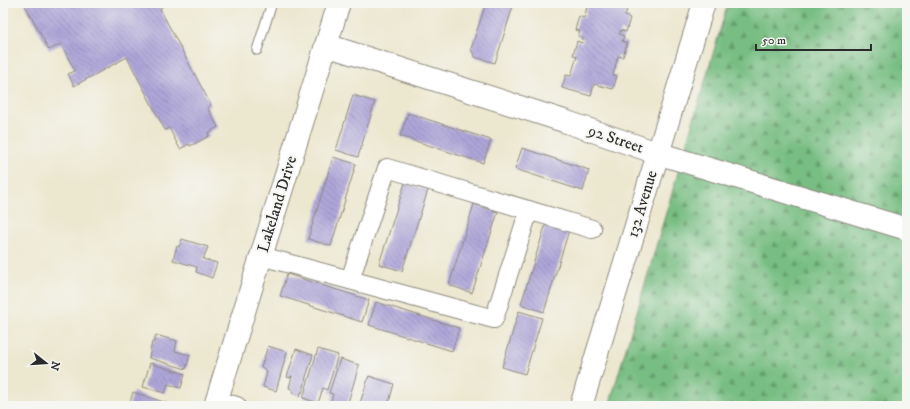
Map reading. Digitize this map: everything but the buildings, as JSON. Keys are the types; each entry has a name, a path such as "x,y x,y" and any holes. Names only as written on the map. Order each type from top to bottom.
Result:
{"street":[{"name":"Lakeland Drive","path":"223,404 261,256 339,3"},
{"name":"132 Avenue","path":"580,406 704,3"},
{"name":"92 Street","path":"326,45 564,121 657,153 907,229"},
{"path":"350,280 387,168 592,229"},
{"path":"261,256 494,319 529,210"}],"lane":[{"path":"257,50 272,3"}],"green space":[{"path":"728,3 907,3 907,406 609,406"}]}
